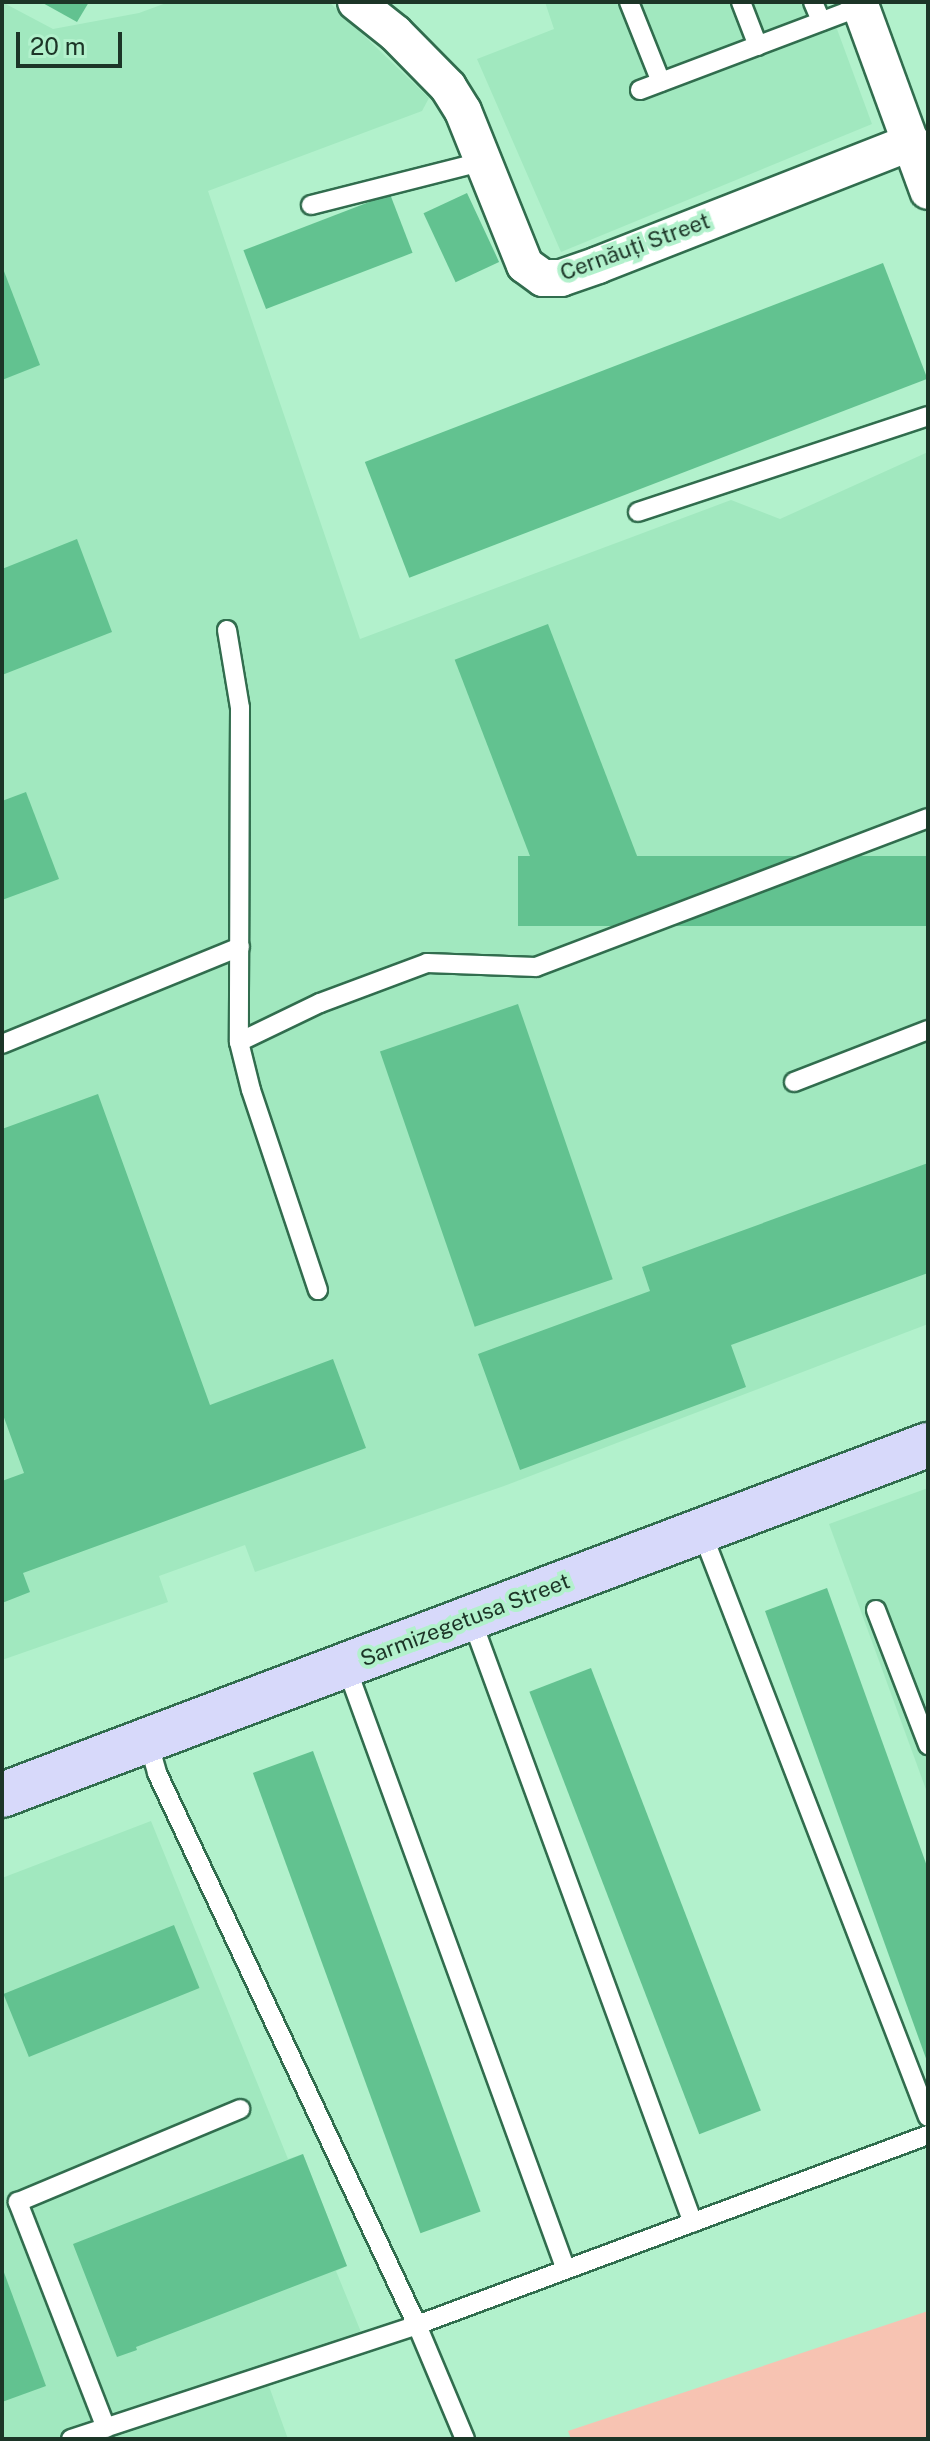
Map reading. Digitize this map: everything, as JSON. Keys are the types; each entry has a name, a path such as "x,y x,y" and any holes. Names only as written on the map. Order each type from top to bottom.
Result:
{"main road":[{"name":"Sarmizegetusa Street","path":"2,1795 928,1445"}],"street":[{"name":"Cernăuți Street","path":"356,2 439,75 463,111 525,265 543,278 561,278 912,142"},
{"path":"864,4 928,191"}],"lane":[{"path":"629,2 661,82"},
{"path":"741,2 758,46"},
{"path":"813,2 821,21"},
{"path":"640,90 864,4"},
{"path":"311,205 485,161"},
{"path":"638,512 928,416"},
{"path":"227,630 240,708 239,1042 251,1090 318,1290"},
{"path":"239,1042 320,1003 427,963 536,967 928,818"},
{"path":"2,1044 240,947"},
{"path":"794,1082 928,1030"},
{"path":"701,1530 928,2117"},
{"path":"876,1610 928,1745"},
{"path":"470,1617 693,2223"},
{"path":"346,1666 565,2267"},
{"path":"148,1741 157,1773 417,2325 465,2439"},
{"path":"106,2428 18,2202 240,2109"},
{"path":"71,2439 417,2325 565,2267 928,2135"}],"shaded area":[{"path":"2,2 53,29 139,13 169,2 329,2 429,98 422,111 208,191 360,639 731,500 780,519 928,452 928,1324 504,1486 255,1572 245,1545 159,1576 168,1602 2,1660"},
{"path":"545,2 827,2 872,124 561,252 477,59 554,29"},
{"path":"928,1488 928,1795 829,1524"},
{"path":"151,1821 288,2159 303,2154 347,2266 336,2271 363,2337 266,2378 288,2439 2,2439 2,1878"},
{"path":"928,2311 928,2439 571,2439 568,2431"}],"building":[{"path":"41,2 89,2 77,22"},
{"path":"467,193 499,262 456,282 423,213"},
{"path":"390,194 413,253 266,309 243,250"},
{"path":"883,263 927,379 409,578 365,462"},
{"path":"2,266 40,365 2,380"},
{"path":"77,539 112,632 2,675 2,569"},
{"path":"548,624 649,887 556,923 455,660"},
{"path":"26,792 59,879 2,900 2,801"},
{"path":"518,856 928,856 928,926 518,926"},
{"path":"518,1004 613,1279 475,1327 380,1052"},
{"path":"98,1094 210,1405 333,1359 366,1448 23,1573 30,1592 2,1603 2,1481 24,1473 2,1412 2,1129"},
{"path":"928,1163 928,1273 731,1345 746,1387 520,1470 478,1354 650,1291 642,1267"},
{"path":"827,1588 928,1869 928,2064 765,1611"},
{"path":"591,1668 761,2111 699,2134 529,1692"},
{"path":"313,1751 481,2211 420,2233 253,1773"},
{"path":"174,1925 199,1988 29,2057 3,1994"},
{"path":"303,2154 347,2266 117,2357 73,2244"},
{"path":"2,2267 46,2386 2,2402"}]}
